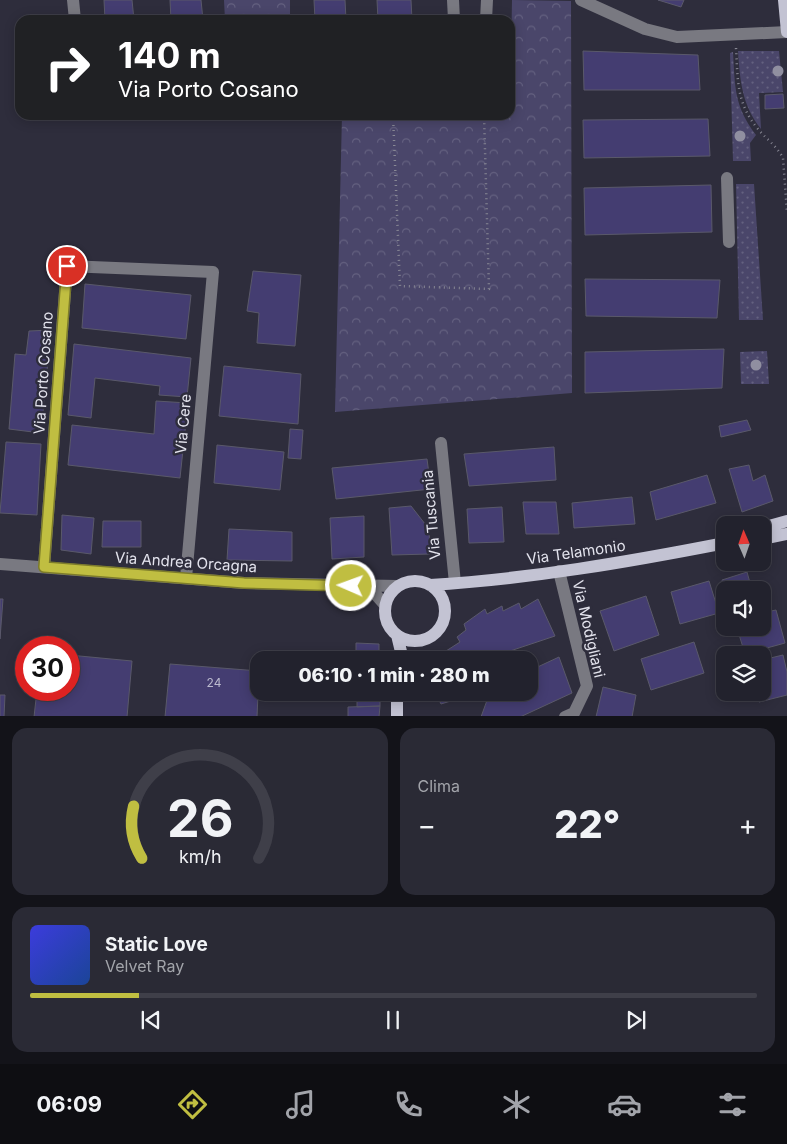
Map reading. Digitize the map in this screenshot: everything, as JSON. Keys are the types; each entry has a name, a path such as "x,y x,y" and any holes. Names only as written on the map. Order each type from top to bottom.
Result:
{"main road":[{"path":"784,0 787,32"},
{"path":"771,525 787,521"},
{"path":"771,537 787,534"},
{"name":"Via Telamonio","path":"430,585 559,571 641,559 716,544"},
{"path":"397,636 416,641 434,634 441,626 445,616 444,602 442,596 430,585 416,580 397,586 390,592 386,605 386,620 397,636 401,651"},
{"path":"444,602 453,583"},
{"path":"410,651 416,641"},
{"path":"397,701 397,716"}],"street":[{"path":"73,0 74,15"},
{"path":"453,0 454,15"},
{"path":"486,15 487,0"},
{"path":"581,0 661,35 677,37 787,32"},
{"path":"727,178 729,242"},
{"name":"Via Porto Cosano","path":"44,567 67,266 213,272"},
{"name":"Via Cere","path":"186,578 213,272"},
{"name":"Via Tuscania","path":"441,443 453,583"},
{"name":"Via Andrea Orcagna","path":"0,564 244,583 369,587"},
{"name":"Via Modigliani","path":"559,571 587,686 574,713 565,716"},
{"path":"369,587 397,586"},
{"path":"369,587 386,605"}],"path":[{"path":"735,35 741,104 749,118 780,151 783,158 787,212"},
{"path":"393,120 400,286 489,289 484,120"}],"green space":[{"path":"224,0 290,0 290,15 225,15"},
{"path":"512,0 571,1 572,393 335,412 342,120 515,120 515,15 512,15"},
{"path":"738,51 779,51 783,92 759,93 761,129 750,111 743,92"},
{"path":"733,52 737,96 743,115 756,135 750,143 751,161 733,161 730,53"},
{"path":"736,184 754,184 763,320 739,320"},
{"path":"767,351 769,384 741,384 740,352"}],"building":[{"path":"104,0 132,0 134,15 105,15"},
{"path":"170,0 201,0 202,15 171,15"},
{"path":"314,0 345,0 346,15 315,15"},
{"path":"377,0 411,0 412,15 378,15"},
{"path":"658,0 684,0 681,7"},
{"path":"583,51 698,55 700,90 584,90"},
{"path":"783,94 784,108 765,109 765,95"},
{"path":"708,119 710,156 584,158 583,120"},
{"path":"711,185 712,232 585,235 584,188"},
{"path":"253,271 301,275 295,346 257,343 259,313 247,311"},
{"path":"585,279 720,280 717,318 586,316"},
{"path":"85,284 191,295 186,339 82,328"},
{"path":"51,330 41,433 9,429 15,354 26,355 29,331"},
{"path":"74,344 191,358 187,397 159,395 160,386 95,378 91,418 68,415"},
{"path":"724,349 722,388 585,393 585,352"},
{"path":"224,366 301,374 298,424 219,416"},
{"path":"156,401 188,403 180,478 68,465 72,425 154,434"},
{"path":"747,420 751,430 721,437 719,426"},
{"path":"290,429 303,430 301,459 288,458"},
{"path":"6,442 41,444 37,515 0,513"},
{"path":"217,445 284,452 280,490 214,483"},
{"path":"554,447 556,480 469,486 464,454"},
{"path":"427,459 431,489 336,499 332,468"},
{"path":"749,465 753,481 765,475 773,501 742,512 729,469"},
{"path":"707,475 716,503 656,520 650,492"},
{"path":"632,497 635,524 574,528 572,503"},
{"path":"523,502 556,502 559,534 526,534"},
{"path":"411,506 429,529 430,554 392,555 389,508"},
{"path":"502,507 504,542 469,543 467,509"},
{"path":"62,515 94,518 91,554 61,550"},
{"path":"364,516 364,557 332,559 330,518"},
{"path":"103,521 141,521 141,547 102,547"},
{"path":"229,529 292,532 292,561 227,560"},
{"path":"747,572 750,581 722,581"},
{"path":"709,581 716,603 716,614 680,624 671,592"},
{"path":"646,596 659,635 614,651 600,611"},
{"path":"0,599 3,599 0,639"},
{"path":"538,599 555,636 510,651 446,651 460,642 457,637 466,630 464,624 485,609 487,614 502,606 503,611 519,603 521,609"},
{"path":"776,610 785,643 771,647 743,646 739,636 771,636 771,611"},
{"path":"694,642 704,673 651,690 641,659"},
{"path":"356,643 379,644 379,651 356,651"},
{"path":"783,655 787,672 787,695 771,699 771,658"},
{"path":"80,656 132,661 127,716 34,716 36,701 80,701"},
{"path":"559,657 572,693 522,716 481,716 487,701 538,701 538,667"},
{"path":"170,664 250,670 250,701 258,701 257,716 165,716"},
{"path":"603,687 636,695 632,716 596,716"},
{"path":"0,695 5,695 4,716 0,716"},
{"path":"357,701 380,701 380,706 357,707"},
{"path":"440,701 451,701 441,704"},
{"path":"380,706 379,716 348,716 348,707"}],"route":[{"path":"67,266 44,567 244,583 351,586"}]}
